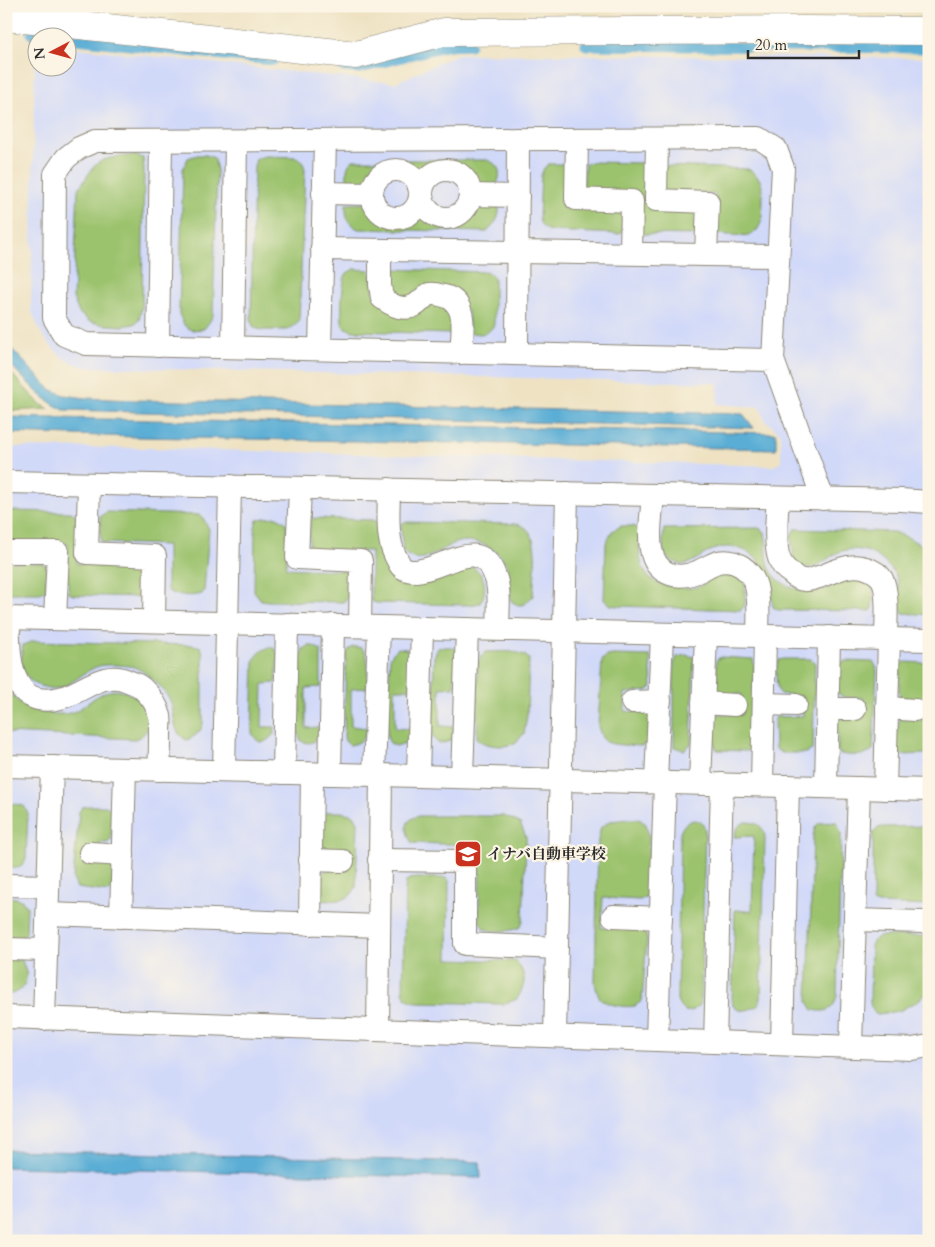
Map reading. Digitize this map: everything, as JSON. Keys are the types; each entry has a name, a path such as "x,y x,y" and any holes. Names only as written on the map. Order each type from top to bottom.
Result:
{"street":[{"path":"6,17 356,55 444,32 805,18 929,31"}],"lane":[{"path":"773,360 86,344 64,335 54,318 55,174 66,158 79,148 95,141 759,138 776,149 782,168 773,360 824,499"},
{"path":"517,354 518,139"},
{"path":"577,139 576,199 632,201 631,254"},
{"path":"657,139 656,200 708,202 706,255"},
{"path":"320,349 325,140"},
{"path":"158,346 161,141"},
{"path":"233,347 236,141"},
{"path":"422,195 417,208 412,214 398,219 390,218 377,210 372,194 373,186 384,172 401,170 409,173 415,179 420,186 422,195 423,203 434,216 451,218 459,215 470,202 471,195 470,186 466,179 460,174 446,170 431,174 423,187 422,195"},
{"path":"324,193 372,194"},
{"path":"471,195 518,196"},
{"path":"322,249 778,256"},
{"path":"380,250 382,298 389,304 406,308 416,305 428,294 447,296 456,301 461,311 461,353"},
{"path":"6,482 929,502"},
{"path":"89,484 87,553 155,556 154,621"},
{"path":"224,771 230,486"},
{"path":"300,488 297,558 361,561 370,626 378,775 378,1030"},
{"path":"389,489 390,540 402,568 410,571 422,570 435,567 462,555 484,558 496,577 498,629"},
{"path":"555,1036 567,493"},
{"path":"653,495 651,549 662,571 673,576 685,576 719,562 731,562 741,565 750,573 758,594 764,704 762,785"},
{"path":"778,498 777,544 779,558 786,570 795,577 805,580 840,568 863,566 874,571 882,579 886,593 888,639 885,789"},
{"path":"6,552 58,552 55,619"},
{"path":"160,770 160,717 152,698 140,686 123,678 105,678 61,698 45,700 31,696 18,685 11,665 8,618 929,640"},
{"path":"284,772 287,624"},
{"path":"310,924 310,860 321,774 333,626"},
{"path":"418,776 422,628"},
{"path":"462,777 467,629"},
{"path":"657,1040 661,918 660,701 662,634"},
{"path":"706,635 703,703 711,784 714,1042"},
{"path":"826,787 829,637"},
{"path":"632,702 660,701"},
{"path":"703,703 735,705"},
{"path":"764,704 796,705"},
{"path":"888,708 916,710"},
{"path":"828,709 855,710"},
{"path":"6,766 929,790"},
{"path":"44,1019 52,767"},
{"path":"121,917 125,769"},
{"path":"782,1044 788,786"},
{"path":"851,1046 859,788"},
{"path":"90,853 123,855"},
{"path":"310,860 343,861"},
{"path":"379,860 465,861 465,944 557,948"},
{"path":"6,885 48,886"},
{"path":"48,914 379,926"},
{"path":"613,916 661,918"},
{"path":"855,920 923,922"},
{"path":"6,949 46,950"},
{"path":"6,1018 912,1049 929,1046"}],"shaded area":[{"name":"イナバ自動車学校","path":"78,48 395,83 458,54 929,58 929,1241 6,1241 6,447 148,448 775,466 781,462 781,434 765,420 760,407 717,404 718,383 83,367 63,358 49,344 40,331 31,310 34,78 78,78"}],"green space":[{"path":"134,155 143,158 144,169 142,306 139,320 134,324 123,326 90,322 79,313 73,298 78,189 92,169 100,162 106,159"},
{"path":"206,155 214,158 217,170 213,315 204,329 191,330 184,325 179,314 183,169 188,158"},
{"path":"265,156 296,157 302,160 305,169 299,322 290,329 285,330 258,329 253,326 251,321 254,167 256,159"},
{"path":"353,160 487,160 498,167 499,178 496,186 479,187 472,177 460,167 443,164 433,165 422,175 409,165 396,163 379,169 367,182 347,182 348,167"},
{"path":"591,162 646,163 648,207 702,208 696,235 640,234 638,195 583,193 585,164"},
{"path":"549,164 567,164 568,205 623,205 623,231 619,234 550,231 544,228 539,219 541,175 544,168"},
{"path":"664,166 750,170 759,178 763,191 762,219 758,229 749,235 717,233 715,194 663,194"},
{"path":"367,203 380,220 395,224 413,223 421,214 443,225 460,224 480,205 498,205 499,213 495,223 487,232 358,229 348,219 346,204"},
{"path":"354,269 370,270 375,298 435,299 450,304 454,332 451,334 353,331 346,328 342,321 343,290 345,276"},
{"path":"390,269 485,272 491,274 494,278 494,325 486,333 470,333 468,311 391,297"},
{"path":"6,368 39,403 49,409 6,411"},
{"path":"8,511 71,512 76,515 77,564 142,565 144,568 142,592 138,597 73,595 69,593 68,544 10,542 6,540 6,513"},
{"path":"107,512 199,515 203,518 209,529 204,590 202,594 185,596 168,591 167,545 103,543 101,541 100,518"},
{"path":"277,517 287,524 286,568 348,571 351,574 349,594 346,600 343,602 261,600 254,591 255,527 257,520"},
{"path":"314,518 372,520 377,522 384,560 401,581 425,584 443,578 452,571 463,567 470,567 476,569 483,579 485,591 483,597 480,603 469,605 376,603 371,601 371,551 320,552 309,548 310,521"},
{"path":"405,522 516,524 525,527 534,542 535,570 533,596 521,605 511,601 506,563 497,552 479,543 460,542 422,558 409,556 403,551 401,524"},
{"path":"621,526 634,526 640,531 641,562 644,570 655,582 691,588 703,585 717,574 730,574 737,576 745,582 745,605 741,610 611,605 604,600 606,543 612,531"},
{"path":"759,528 765,532 767,559 770,570 782,583 797,589 816,591 826,589 846,577 855,576 863,578 872,586 872,610 778,610 773,607 770,583 765,570 755,557 749,553 735,548 721,548 710,551 689,563 681,564 669,559 663,548 664,529"},
{"path":"795,529 894,532 909,538 929,550 929,615 903,613 895,574 883,561 867,551 853,549 842,551 814,567 803,567 794,562 791,535"},
{"path":"6,562 41,563 46,565 46,588 44,591 40,593 6,593"},
{"path":"33,641 194,645 201,647 203,654 203,723 201,729 187,740 182,737 176,728 172,705 167,695 149,676 134,667 99,666 63,687 54,689 37,685 27,677 22,666 23,645"},
{"path":"308,646 321,650 321,687 306,688 306,728 322,727 313,742 306,743 301,741 298,733 301,657 303,649"},
{"path":"271,647 278,654 276,683 263,684 262,727 275,727 274,734 268,740 260,742 252,733 254,660 261,652"},
{"path":"353,647 364,650 368,672 367,688 351,689 351,726 367,728 361,740 349,745 344,737 346,656 348,650"},
{"path":"451,647 456,650 454,687 440,688 440,726 455,727 452,739 439,744 433,738 432,733 434,657 438,648"},
{"path":"398,648 406,649 410,652 410,689 395,689 395,728 411,729 407,741 396,746 390,743 387,737 390,658"},
{"path":"486,652 515,652 529,659 527,716 524,734 512,744 502,746 491,745 477,739 478,663"},
{"path":"686,655 694,657 691,744 684,750 674,747 674,663 677,657"},
{"path":"607,656 650,656 652,687 647,691 625,693 625,711 646,713 651,716 647,744 642,746 608,743 600,733 598,726 602,660"},
{"path":"721,657 753,659 754,743 751,749 746,751 717,750 715,746 713,720 718,714 742,715 741,694 722,693 717,687 716,660"},
{"path":"811,659 815,663 813,749 807,753 782,753 775,747 774,721 776,717 803,716 802,696 780,694 778,691 776,682 777,667 779,660"},
{"path":"846,661 873,662 876,666 873,750 862,755 839,754 838,751 837,722 842,718 863,719 863,698 845,697 837,692 838,665"},
{"path":"904,662 929,663 929,753 902,755 897,750 898,724 901,718 923,720 925,700 904,699 900,697 900,665"},
{"path":"6,687 16,699 27,707 40,712 55,714 74,712 100,694 119,690 140,701 148,726 144,734 135,739 6,733"},
{"path":"6,804 24,806 28,813 26,858 23,865 16,868 6,868"},
{"path":"106,806 112,810 111,840 107,843 99,843 113,867 112,890 108,892 77,888 73,879 79,812 82,807"},
{"path":"326,812 341,812 354,815 358,822 356,887 351,895 345,899 319,901 320,874 327,870 348,870 349,849 328,849 322,846 322,816"},
{"path":"419,816 504,816 520,823 526,837 523,920 521,927 503,931 484,929 479,920 480,845 412,843 408,835 407,826 410,820"},
{"path":"639,819 646,824 649,837 646,897 640,900 603,898 601,928 640,929 647,938 642,1001 635,1006 627,1007 611,1004 600,998 595,983 598,840 601,827 610,821"},
{"path":"694,820 702,823 705,830 701,1000 696,1009 685,1011 679,1005 677,999 680,833 685,824"},
{"path":"745,822 759,825 765,837 761,998 759,1005 738,1010 733,1005 732,1000 735,910 752,911 754,836 734,837 738,828"},
{"path":"837,822 841,833 837,995 832,1007 826,1011 818,1011 813,1010 808,1002 813,836 815,828 819,823"},
{"path":"928,826 929,906 878,904 873,902 873,833 878,828 883,827"},
{"path":"447,878 449,881 448,959 516,961 524,976 524,984 517,999 504,1004 417,1002 407,998 403,992 405,889 406,882 409,879"},
{"path":"6,897 23,901 27,907 26,933 23,937 6,939"},
{"path":"878,936 929,936 929,990 916,1002 899,1011 878,1014 874,1012 870,1002 871,946"},
{"path":"6,959 22,960 26,972 26,981 22,989 11,994 6,994"}],"water":[{"path":"6,343 50,389 64,395 86,398 743,414 754,428 64,410 40,395 6,360"},
{"path":"6,417 776,433 776,449 6,433"},
{"path":"6,1150 480,1162 481,1178 6,1167"}],"waterway":[{"path":"78,39 273,60"},
{"path":"344,67 360,68 444,46 470,45"},
{"path":"586,45 929,48"}],"place":[{"name":"イナバ自動車学校","path":"468,854"}]}
